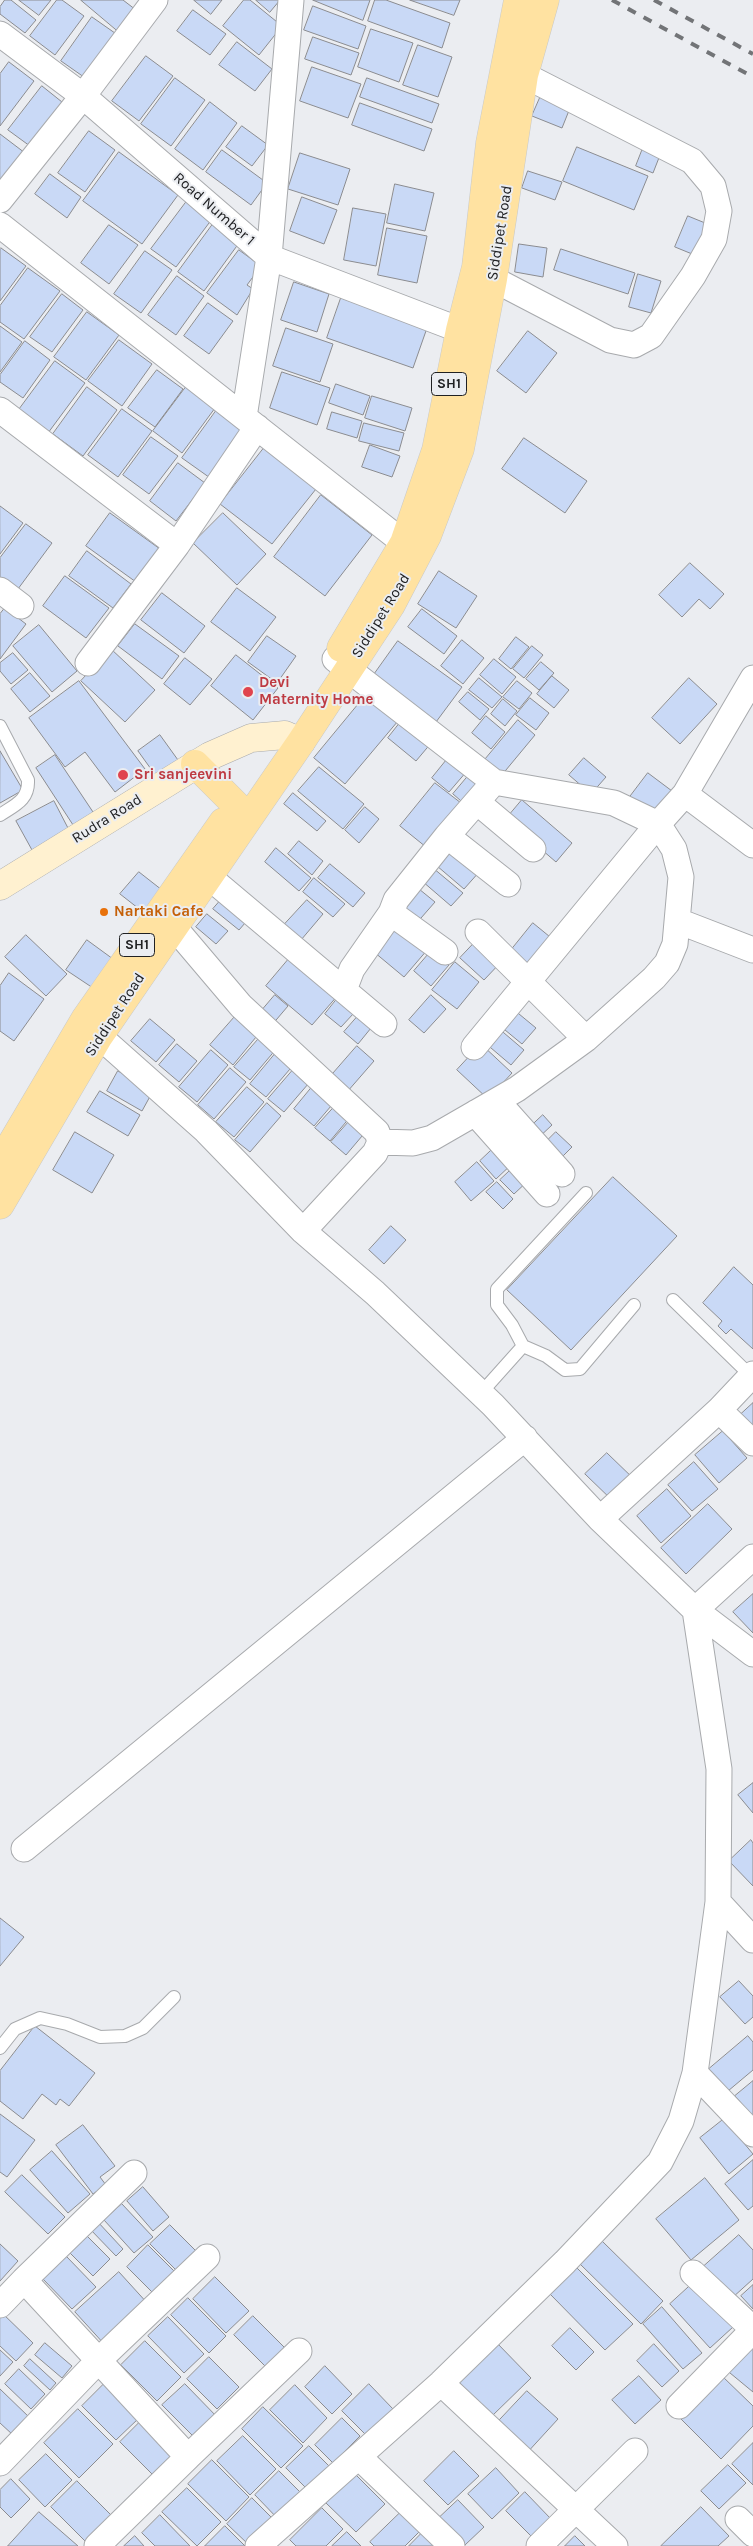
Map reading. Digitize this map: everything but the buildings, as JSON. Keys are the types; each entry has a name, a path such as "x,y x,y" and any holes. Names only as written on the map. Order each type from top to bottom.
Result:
{"main road":[{"name":"Siddipet Road","path":"0,1205 100,1036 208,877 341,665 404,543 436,450 460,330 476,267 490,143 518,0"},
{"name":"Siddipet Road","path":"341,665 391,605 427,536 457,458 493,279 524,75 545,0"},
{"name":"Rudra Road","path":"0,886 195,764 251,738 293,739"},
{"name":"Siddipet Road","path":"0,1163 85,1019 236,804 293,739"},
{"path":"195,764 236,804"}],"street":[{"path":"0,200 83,96 155,0"},
{"path":"88,663 177,545 250,422 269,257 291,0"},
{"name":"Road Number 1","path":"0,34 83,96 269,257 460,330"},
{"path":"493,279 610,340 634,345 651,336 693,276 714,239 719,211 713,186 692,161 524,75"},
{"path":"0,226 404,543"},
{"path":"0,410 177,545"},
{"path":"0,590 21,606"},
{"path":"341,665 494,782 614,803 658,824 674,849 681,877 675,944 667,963 654,978 586,1039 517,1089 432,1138 413,1143 380,1142"},
{"path":"474,1047 658,824 685,794 753,678"},
{"path":"344,990 352,969 391,914 396,900 447,836 494,782"},
{"path":"685,794 753,845"},
{"path":"477,802 533,849"},
{"path":"447,836 508,884"},
{"path":"208,877 384,1024"},
{"path":"391,914 445,952"},
{"path":"678,921 753,950"},
{"path":"174,927 241,1006 377,1132 380,1142 375,1153 303,1231"},
{"path":"478,932 586,1039"},
{"path":"100,1036 206,1131 303,1231 375,1294 481,1393 600,1519 695,1610 753,1654"},
{"path":"497,1101 562,1174"},
{"path":"475,1113 547,1194"},
{"path":"600,1519 719,1410 752,1375"},
{"path":"719,1410 753,1443"},
{"path":"24,1849 525,1438"},
{"path":"695,1610 753,1557"},
{"path":"269,2542 441,2383 565,2262 660,2162 681,2121 695,2073 718,1902 719,1769 695,1610"},
{"path":"718,1902 753,1940"},
{"path":"695,2073 753,2134"},
{"path":"0,2305 134,2173"},
{"path":"0,2463 99,2360 207,2257"},
{"path":"679,2406 753,2329 693,2273"},
{"path":"24,2280 188,2457"},
{"path":"97,2546 299,2351"},
{"path":"441,2383 615,2546"},
{"path":"539,2546 578,2510 635,2452"},
{"path":"359,2457 452,2546"}],"lane":[{"path":"0,726 28,780 28,788 24,800 0,815"},
{"path":"586,1193 497,1289 497,1305 512,1325 523,1346 546,1356 565,1370 580,1369 634,1305"},
{"path":"673,1300 752,1375"},
{"path":"481,1393 523,1346"},
{"path":"0,2048 14,2029 40,2018 67,2024 100,2037 125,2036 143,2028 174,1997"}],"railway":[{"path":"612,0 753,77"},
{"path":"654,0 753,54"}],"place":[{"name":"Devi Maternity Home","path":"248,692"},
{"name":"Sri sanjeevini","path":"123,775"},
{"name":"Nartaki Cafe","path":"104,912"}]}
